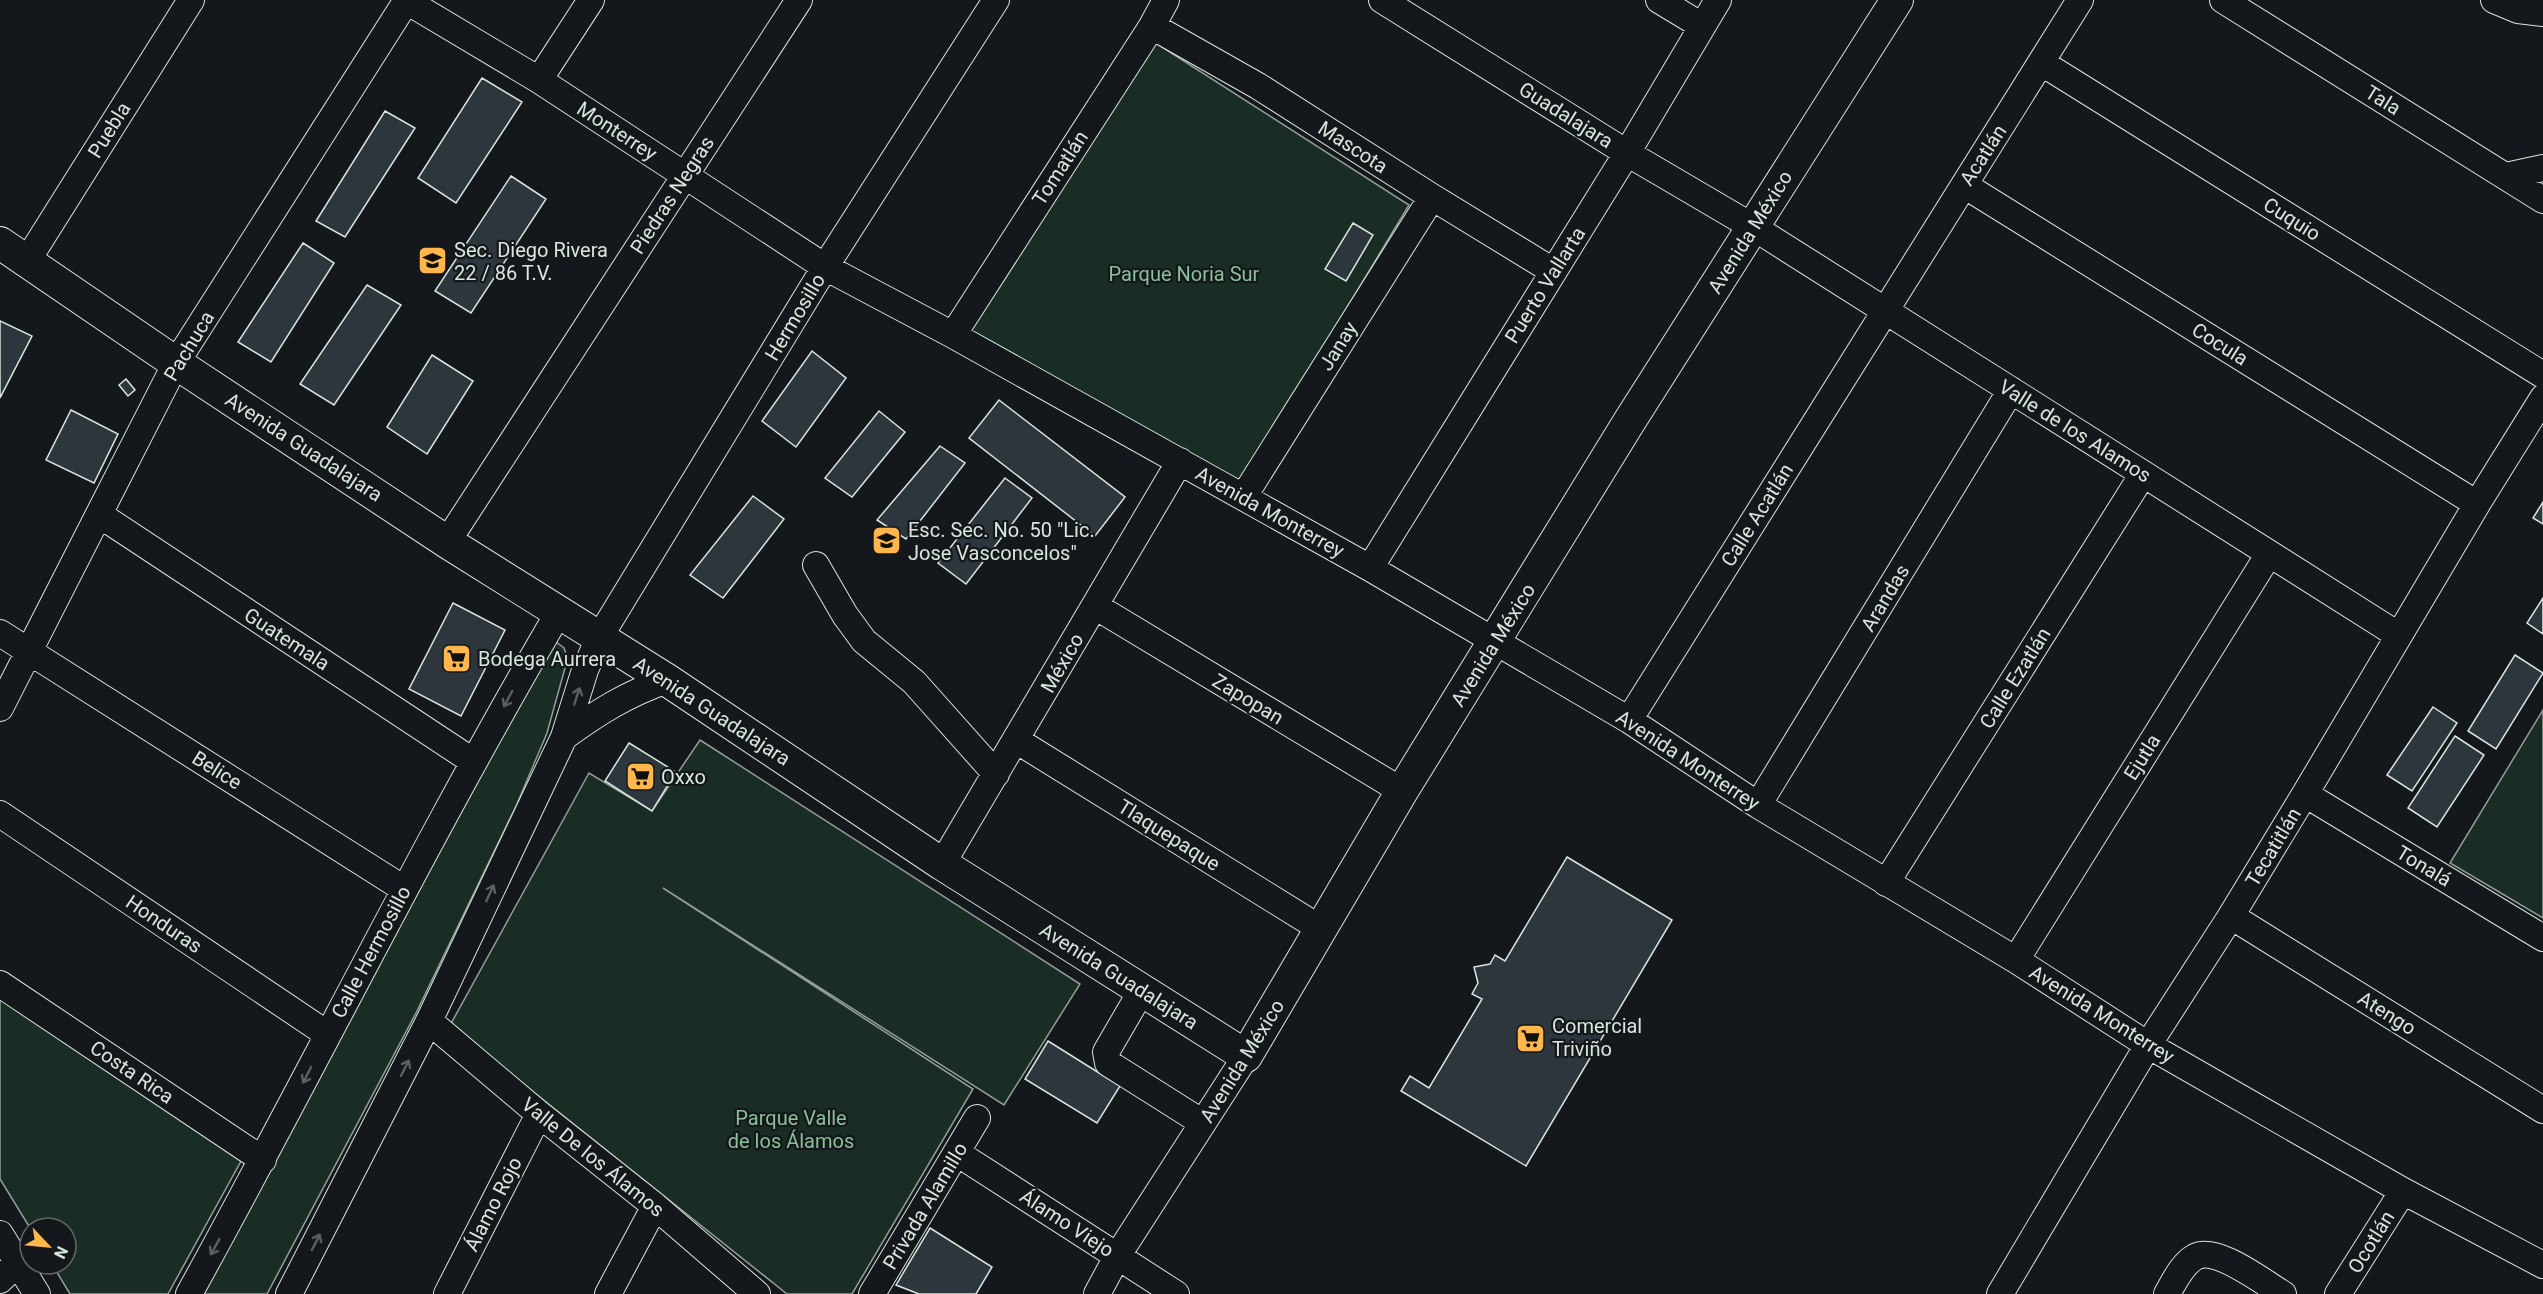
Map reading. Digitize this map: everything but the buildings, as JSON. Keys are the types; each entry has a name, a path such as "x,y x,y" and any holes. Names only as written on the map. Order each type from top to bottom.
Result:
{"main road":[{"name":"Avenida México","path":"1246,1056 1402,791 1629,422 1897,0"},
{"name":"Avenida Guadalajara","path":"0,243 176,363 447,542 667,680 942,864 1246,1056"},
{"path":"1182,1016 1213,1024 1237,1026 1249,1024 1279,1000"}],"street":[{"name":"Puebla","path":"27,261 191,0"},
{"name":"Monterrey","path":"406,0 539,80 825,267"},
{"name":"Pachuca","path":"0,708 31,652 176,363 406,0"},
{"path":"539,80 591,0"},
{"name":"Piedras Negras","path":"447,542 799,0"},
{"name":"Hermosillo","path":"599,638 825,267 996,0"},
{"name":"Tomatlán","path":"953,335 1152,26 1166,0"},
{"name":"Guadalajara","path":"1382,0 1627,153 1753,227"},
{"path":"1659,0 1702,26"},
{"name":"Puerto Vallarta","path":"1370,568 1627,153 1718,0"},
{"name":"Acatlán","path":"1884,310 2080,0"},
{"name":"Tala","path":"2223,0 2543,200"},
{"path":"2494,0 2518,10 2543,13"},
{"name":"Mascota","path":"1152,26 1258,86 1553,271"},
{"name":"Cuquio","path":"2042,63 2543,375"},
{"path":"2506,176 2543,168"},
{"name":"Cocula","path":"1964,185 2476,504"},
{"name":"Janay","path":"1244,496 1432,197"},
{"name":"Valle de los Alamos","path":"1753,227 2398,635"},
{"name":"Avenida Monterrey","path":"825,267 953,335 1370,568 1629,720 1758,805 2016,960 2148,1045 2403,1191 2543,1265"},
{"name":"Calle Acatlán","path":"1629,720 1884,310"},
{"name":"Arandas","path":"1758,805 2011,390"},
{"name":"Tecatitlán","path":"2000,1294 2148,1045 2232,916 2476,504 2543,398"},
{"name":"México","path":"942,864 1180,462"},
{"name":"Calle Ezatlán","path":"1886,883 2143,474"},
{"name":"Guatemala","path":"100,515 474,762"},
{"name":"Ejutla","path":"2016,960 2269,554"},
{"path":"816,565 845,615 864,641 914,682 996,774"},
{"name":"Zapopan","path":"1095,606 1402,791"},
{"name":"Calle Hermosillo","path":"189,1294 263,1160 404,889 558,612"},
{"name":"Belice","path":"0,633 404,889"},
{"path":"289,1294 429,1021 564,737 585,670 599,638"},
{"path":"564,737 607,706 634,692 667,680"},
{"name":"Tlaquepaque","path":"1017,740 1321,929"},
{"name":"Tonalá","path":"2305,794 2543,938"},
{"name":"Honduras","path":"0,814 327,1034"},
{"name":"Atengo","path":"2232,916 2543,1110"},
{"name":"Costa Rica","path":"0,984 263,1160"},
{"path":"1142,990 1106,1052 1108,1062 1203,1123"},
{"name":"Valle De los Álamos","path":"429,1021 538,1114 655,1206 757,1294"},
{"name":"Avenida México","path":"1097,1294 1118,1256 1246,1056"},
{"name":"Álamo Rojo","path":"447,1294 538,1114"},
{"name":"Privada Alamillo","path":"872,1294 978,1118"},
{"name":"Álamo Viejo","path":"957,1153 1176,1294"},
{"name":"Ocotlán","path":"2338,1294 2403,1191"},
{"path":"608,1294 655,1206"},
{"path":"0,1234 18,1262 0,1280"},
{"path":"2167,1294 2184,1266 2195,1257 2204,1254 2217,1255 2283,1294"},
{"path":"26,1276 37,1294"}],"green space":[{"name":"Parque Noria Sur","path":"1151,40 1409,205 1239,486 962,328"},
{"path":"552,639 564,648 567,657 565,668 547,733 517,804 416,1013 267,1294 196,1294"},
{"path":"2543,710 2543,918 2450,863"},
{"name":"Parque Valle de los Álamos","path":"700,740 1080,984 1004,1105 663,888 973,1089 852,1294 787,1294 531,1090 448,1029 589,773 652,811"},
{"path":"0,997 246,1152 168,1294 70,1294 59,1276 78,1276 78,1216 23,1216 0,1179"}],"place":[{"name":"Sec. Diego Rivera 22 / 86 T.V.","path":"433,261"},
{"name":"Esc. Sec. No. 50 \"Lic. Jose Vasconcelos\"","path":"887,541"},
{"name":"Bodega Aurrera","path":"457,659"},
{"name":"Oxxo","path":"640,777"},
{"name":"Comercial Triviño","path":"1531,1038"}]}
